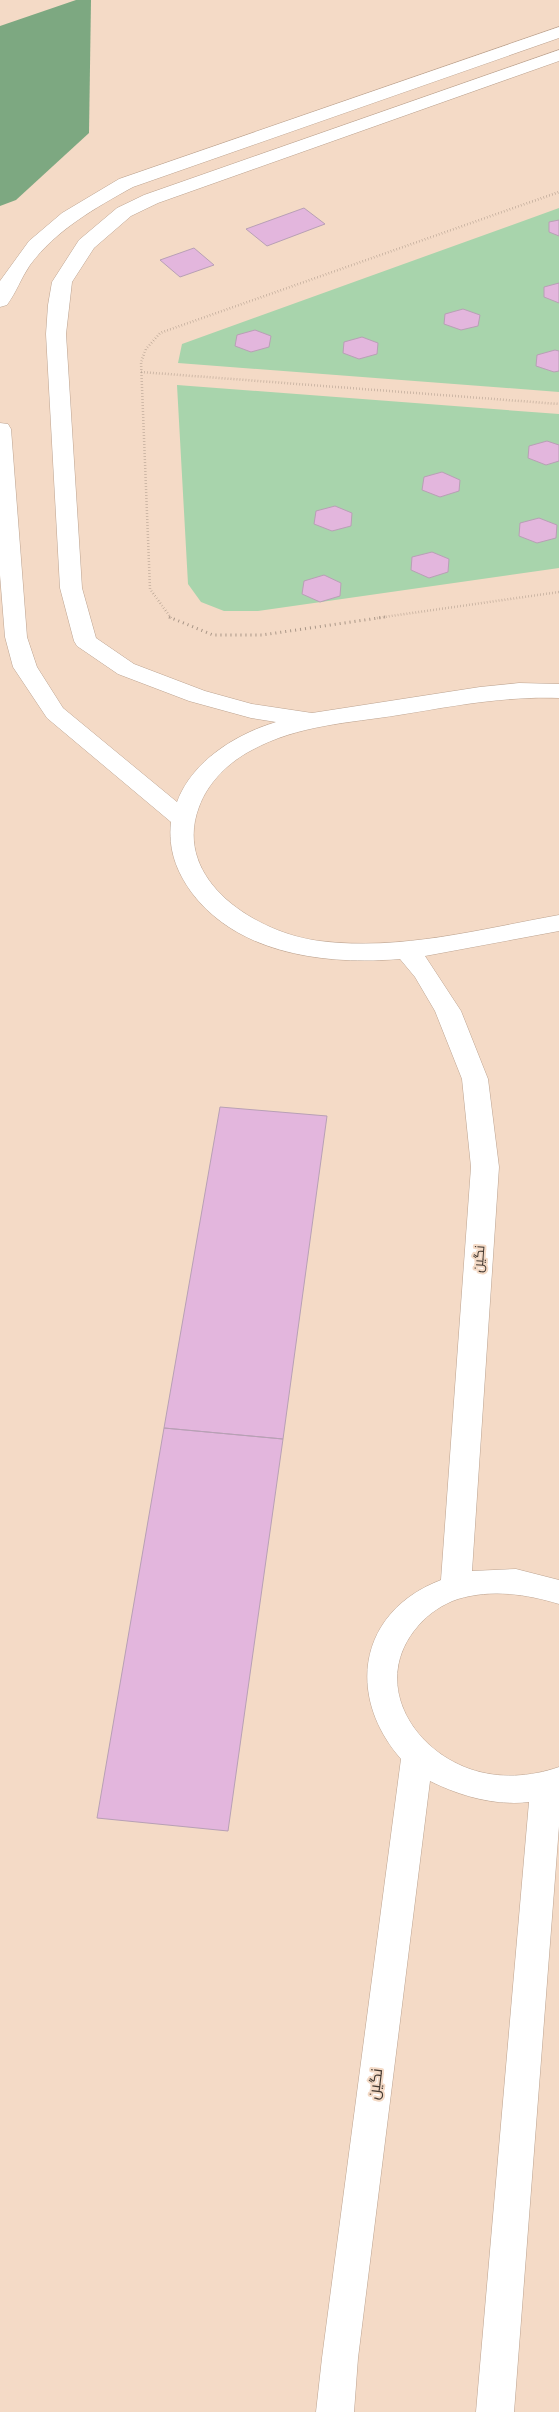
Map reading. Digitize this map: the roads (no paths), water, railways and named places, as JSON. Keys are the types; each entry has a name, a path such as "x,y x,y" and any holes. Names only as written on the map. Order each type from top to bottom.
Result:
{"street":[{"path":"0,301 8,281 24,257 44,236 68,217 126,183 559,32"},
{"path":"313,722 251,711 197,696 126,669 85,641 71,588 56,334 62,282 86,244 124,212 151,199 559,55"},
{"path":"0,428 16,637 25,667 55,713 181,818"},
{"path":"552,689 497,692 313,722 276,730 241,746 212,766 192,790 181,818 181,846 190,874 211,900 239,922 277,939 318,950 363,954 406,950 559,923"},
{"name":"نگین","path":"406,950 424,971 448,1011 475,1079 485,1167 456,1586"},
{"path":"495,2412 552,1784 511,1790 477,1786 445,1774 417,1756 394,1727 381,1693 383,1659 397,1628 423,1602 456,1586 485,1580 513,1580 543,1585 559,1592"},
{"name":"نگین","path":"335,2412 340,2358 417,1756"}]}
